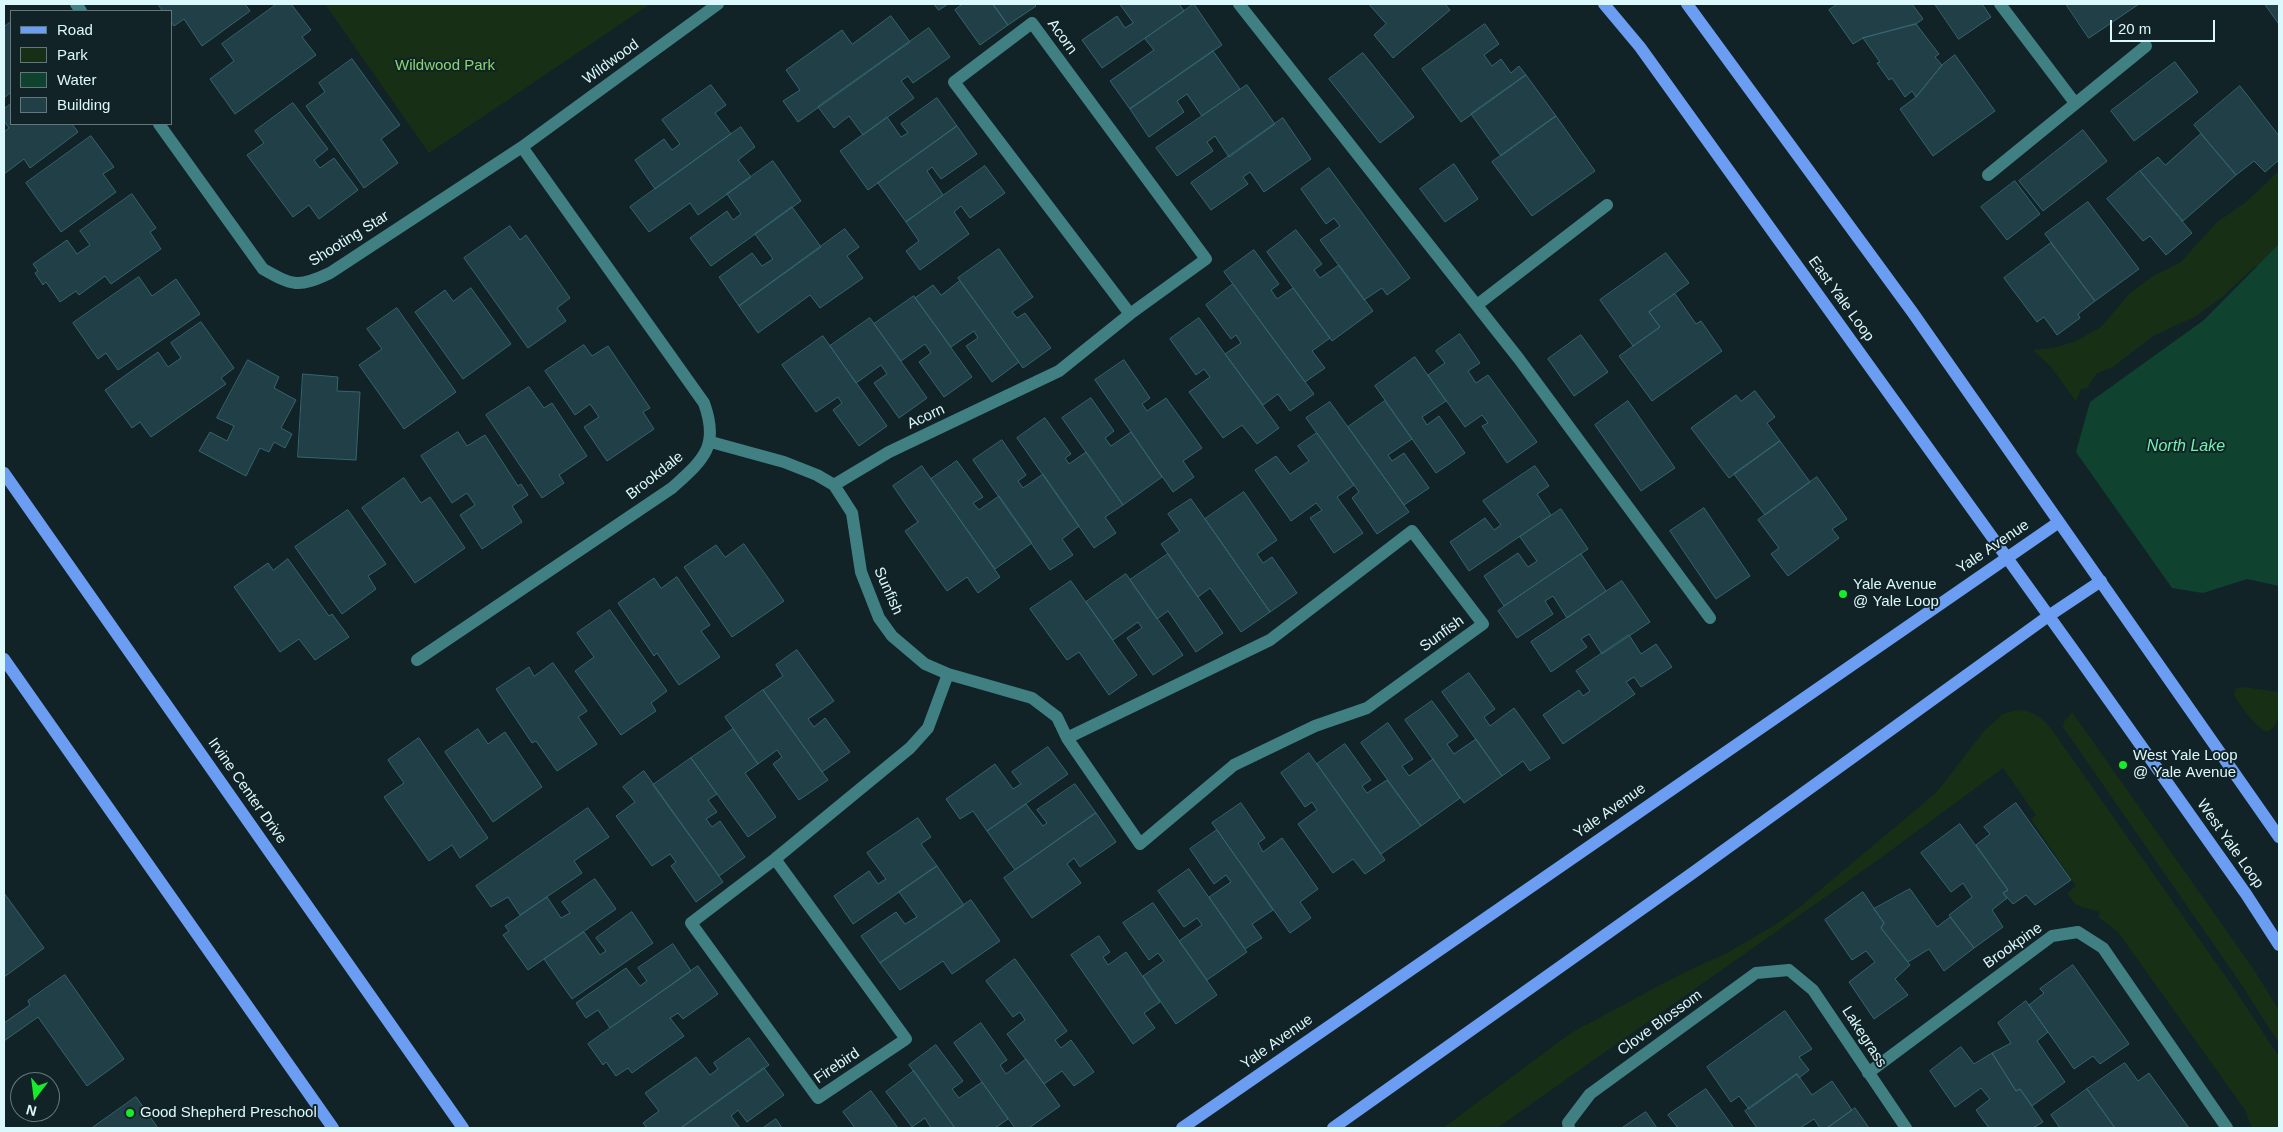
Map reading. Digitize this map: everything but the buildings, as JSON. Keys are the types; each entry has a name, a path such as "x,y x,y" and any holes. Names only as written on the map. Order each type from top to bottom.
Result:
{"main road":[{"name":"East Yale Loop","path":"1604,4 1646,55 2047,617"},
{"path":"1687,4 1908,305 2279,837"},
{"name":"Irvine Center Drive","path":"4,473 463,1128"},
{"name":"Yale Avenue","path":"1182,1128 2058,522"},
{"path":"1333,1128 1694,872 2047,617 2101,582"},
{"name":"West Yale Loop","path":"2047,617 2246,894 2279,945"},
{"path":"4,659 333,1128"}],"street":[{"name":"Wildwood","path":"522,147 718,4"},
{"path":"1239,4 1477,305 1710,618"},
{"path":"2000,4 2075,103"},
{"name":"Acorn","path":"834,485 889,452 1059,371 1130,314 1206,259 1032,23 954,82 1130,314"},
{"path":"1988,175 2146,46"},
{"name":"Shooting Star","path":"160,125 263,269 286,282 306,284 330,273 522,147"},
{"path":"522,147 704,403 711,423 711,442"},
{"path":"1477,305 1607,205"},
{"name":"Sunfish","path":"711,442 784,462 817,475 834,485 852,512 861,572 879,618 892,636 925,664 948,674 1032,698 1057,717 1067,738 1140,844 1234,765 1315,726 1367,708 1483,624 1412,531 1270,640 1067,738"},
{"name":"Brookdale","path":"417,660 672,488 697,466 711,442"},
{"name":"Firebird","path":"775,859 906,1039 818,1098 691,923 775,859 910,748 928,728 948,674"},
{"name":"Brookpine","path":"1868,1073 2052,936 2078,932 2103,948 2226,1128"},
{"name":"Lakegrass","path":"1789,970 1813,990 1906,1128"},
{"name":"Clove Blossom","path":"1569,1128 1568,1123 1590,1094 1756,973 1789,970"}],"green space":[{"name":"Wildwood Park","path":"325,4 650,4 429,153"},
{"path":"2279,171 2279,256 2254,267 2222,297 2196,316 2153,336 2113,367 2096,374 2087,388 2081,389 2076,401 2051,367 2033,350 2054,348 2076,341 2101,327 2130,293 2153,276 2181,262 2216,223 2246,202"},
{"path":"2243,687 2279,692 2277,720 2272,729 2267,732 2262,729 2245,711 2234,695 2236,689"},
{"path":"2016,710 2036,715 2052,730 2235,990 2279,1057 2279,1128 2252,1128 2245,1110 2118,932 2098,917 2100,912 2076,905 2067,893 2076,886 2031,819 2036,815 2003,768 1875,862 1497,1128 1443,1128 1571,1033 1681,974 1727,953 1775,925 1801,906 1937,792 1984,731 2003,714"},
{"path":"2072,712 2252,967 2279,1010 2279,1043 2237,978 2063,727 2064,722"}],"water":[{"name":"North Lake","path":"2279,244 2279,586 2247,579 2203,593 2172,588 2076,452 2090,402 2204,320"}],"place":[{"name":"Yale Avenue @ Yale Loop","path":"1843,594"},
{"name":"West Yale Loop @ Yale Avenue","path":"2123,765"},
{"name":"Good Shepherd Preschool","path":"130,1113"}]}
